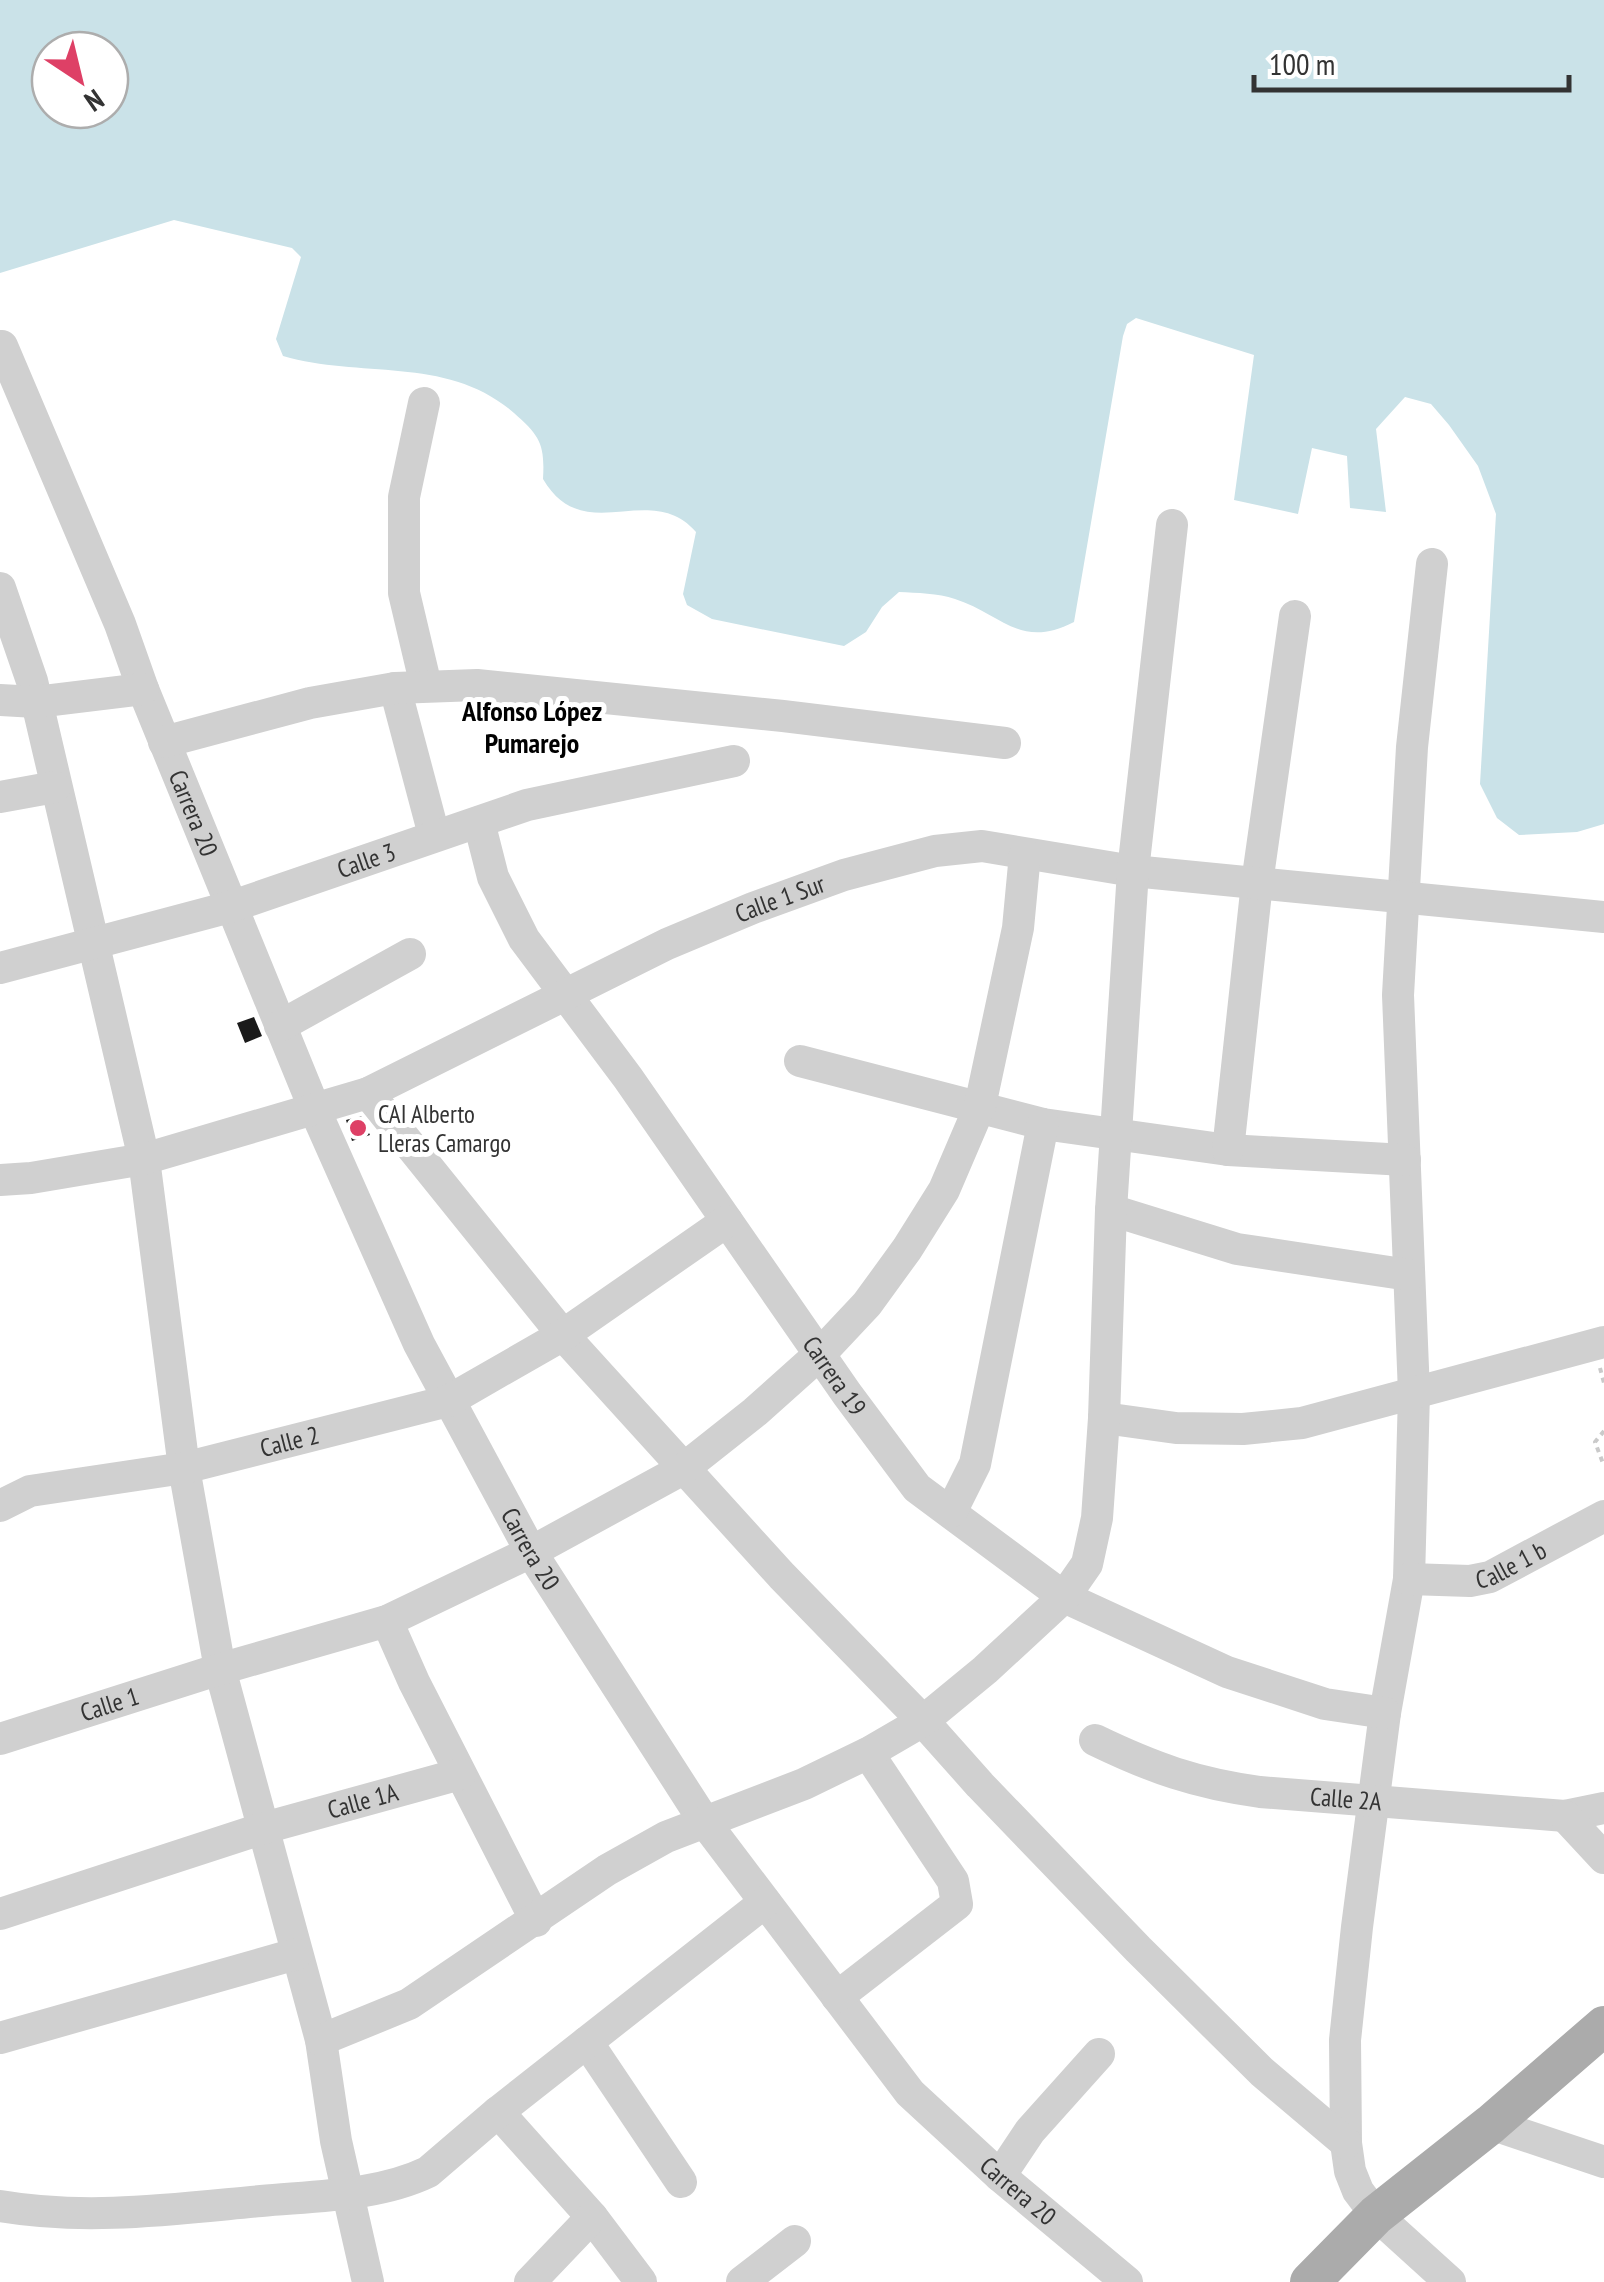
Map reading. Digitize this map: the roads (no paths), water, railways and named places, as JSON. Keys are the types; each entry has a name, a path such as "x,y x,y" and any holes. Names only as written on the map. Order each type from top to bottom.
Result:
{"main road":[{"path":"1310,2282 1376,2215 1491,2124 1604,2026"}],"street":[{"name":"Carrera 20","path":"2,346 120,624 230,907 316,1110 419,1344 531,1552 704,1821 910,2093 1000,2176 1124,2280"},
{"path":"424,402 404,497 404,593 411,687 434,835"},
{"path":"322,2040 409,2004 607,1870 666,1837 804,1784 924,1721 1064,1597 1087,1564 1097,1518 1104,1418 1111,1210 1133,871 1172,525"},
{"path":"1432,564 1412,747 1398,995 1414,1393 1409,1579 1384,1713 1357,1928 1345,2040 1346,2143 1358,2191 1376,2215 1450,2282"},
{"path":"0,588 32,681 144,1159 184,1468 220,1669 322,2040 348,2194 368,2282"},
{"path":"1228,1150 1257,883 1295,616"},
{"path":"164,742 310,704 411,687 477,686 1005,742"},
{"path":"0,700 36,702 143,689"},
{"name":"Calle 3","path":"0,968 230,907 527,806 734,761"},
{"path":"0,797 55,787"},
{"name":"Carrera 19","path":"478,822 493,877 524,939 918,1488 1064,1597 1227,1672 1325,1704 1384,1713"},
{"name":"Calle 1 Sur","path":"0,1180 144,1159 368,1093 667,944 844,876 935,850 982,846 1133,871 1604,916"},
{"name":"Calle 1","path":"0,1739 387,1621 531,1552 683,1469 755,1412 821,1353 867,1304 908,1249 944,1190 980,1106 1015,943 1025,854"},
{"path":"280,1026 410,954"},
{"path":"800,1061 1043,1124 1228,1150 1404,1160"},
{"path":"368,1093 563,1335 782,1576 1152,1963 1262,2072 1346,2143"},
{"path":"951,1512 974,1464 1043,1124"},
{"path":"1111,1210 1237,1249 1408,1275"},
{"name":"Calle 2","path":"0,1506 30,1491 184,1468 448,1402 563,1335 728,1221"},
{"path":"1104,1418 1176,1428 1243,1429 1302,1423 1604,1342"},
{"name":"Calle 1 b","path":"1409,1579 1470,1581 1490,1577 1604,1516"},
{"path":"387,1621 536,1921"},
{"name":"Calle 2A","path":"1095,1740 1152,1768 1218,1786 1565,1816 1604,1808"},
{"path":"837,1997 957,1904 953,1881 868,1753"},
{"name":"Calle 1A","path":"0,1914 264,1828 460,1774"},
{"path":"1565,1816 1604,1858"},
{"path":"0,2206 40,2213 126,2214 348,2194 415,2178 428,2172 498,2112 766,1902"},
{"path":"0,2038 296,1954"},
{"path":"587,2042 682,2182"},
{"path":"1000,2176 1030,2131 1099,2054"},
{"path":"498,2112 592,2217 641,2282"},
{"path":"1491,2124 1604,2162"},
{"path":"530,2282 592,2217"},
{"path":"742,2282 794,2240"}],"water":[{"path":"0,0 1604,0 1604,824 1577,832 1519,835 1497,818 1480,784 1496,514 1478,466 1431,404 1405,397 1376,429 1386,512 1350,508 1347,456 1312,448 1298,514 1234,500 1254,355 1136,318 1127,324 1123,336 1074,622 1055,630 1025,631 955,599 899,592 882,607 866,632 844,646 712,619 687,605 683,594 696,532 678,517 658,511 597,513 559,499 543,479 542,449 535,435 514,413 488,395 432,376 283,356 276,339 301,257 292,248 174,220 0,273"}],"place":[{"name":"CAI Alberto Lleras Camargo","path":"358,1128"}],"district":[{"name":"Alfonso López Pumarejo","path":"532,726"}]}
